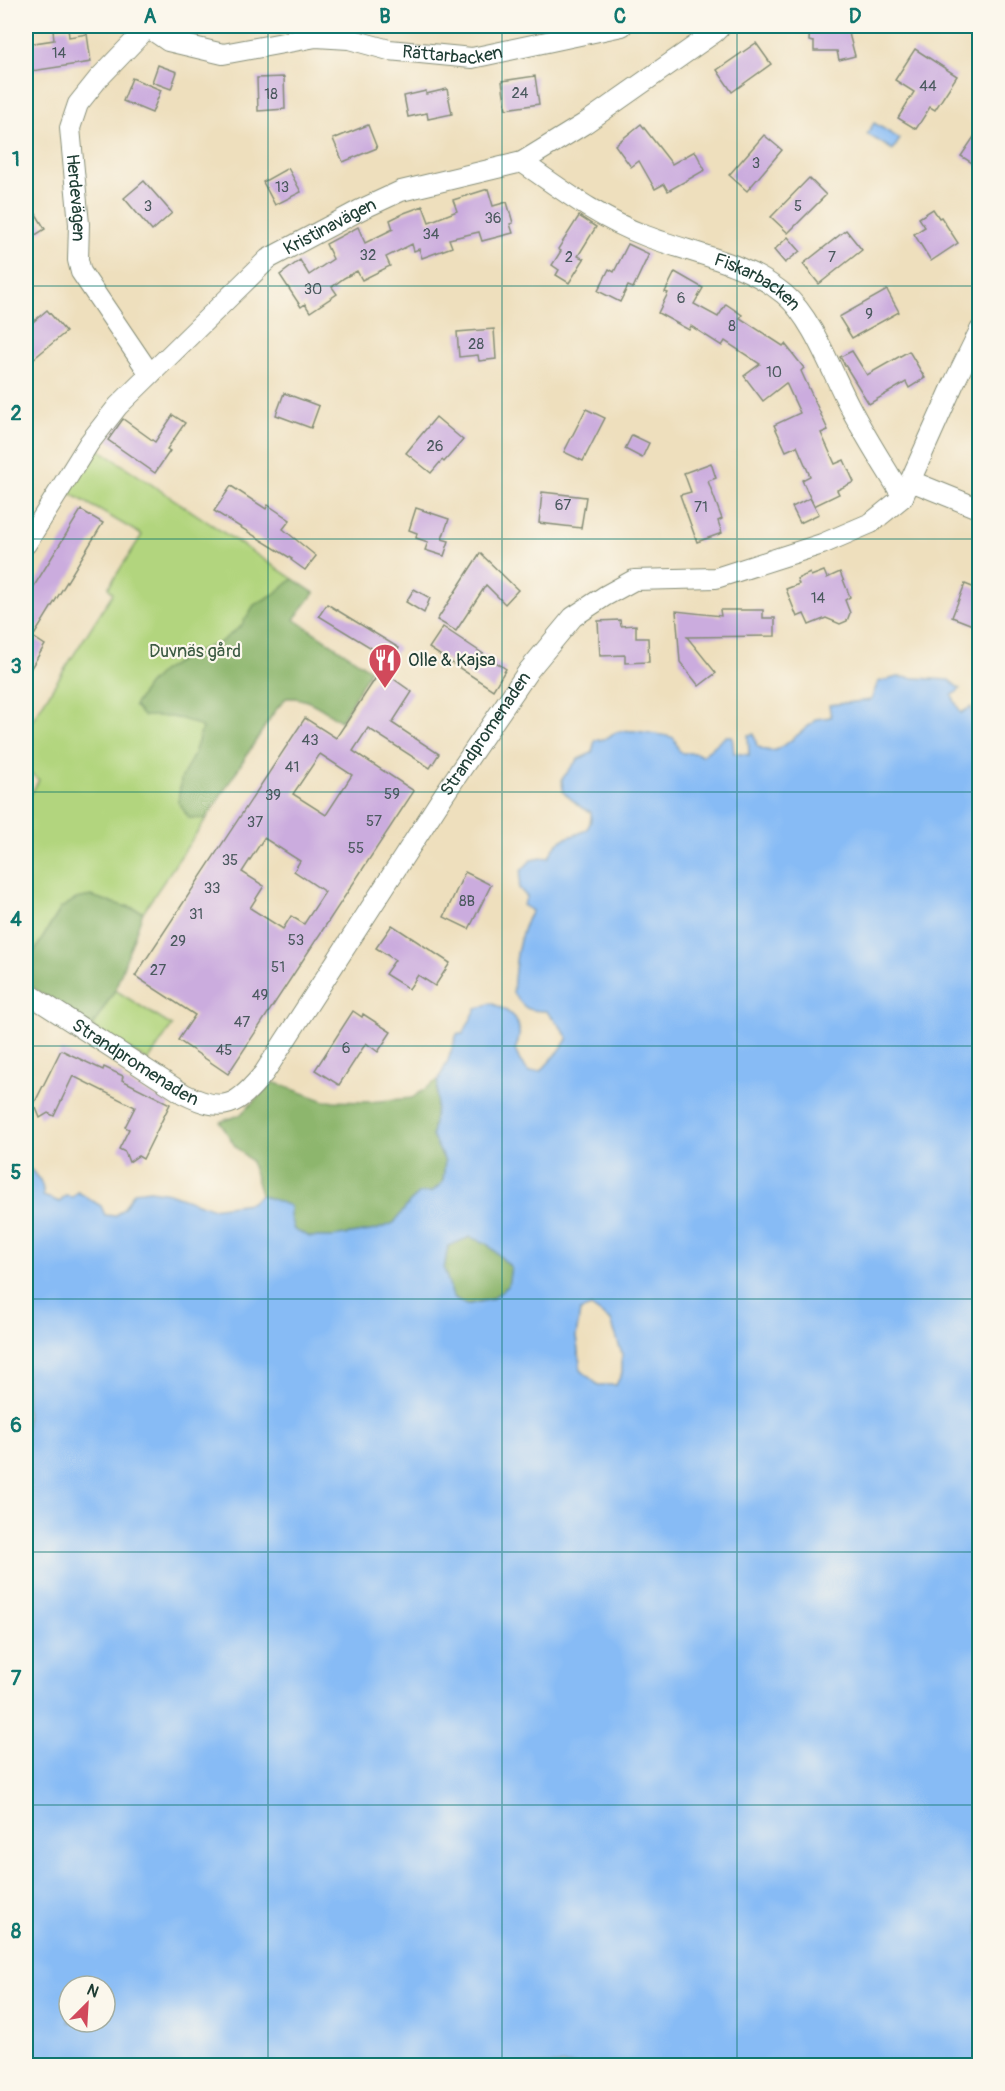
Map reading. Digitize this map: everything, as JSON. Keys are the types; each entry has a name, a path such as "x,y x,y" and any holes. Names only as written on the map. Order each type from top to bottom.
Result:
{"street":[{"name":"Rättarbacken","path":"146,27 168,41 223,54 316,37 349,39 389,50 472,58 622,26"},
{"name":"Kristinavägen","path":"26,544 89,443 118,406 268,259 360,210 402,191 522,162 584,124 721,26"},
{"name":"Herdevägen","path":"146,27 78,104 70,128 79,225 78,260 81,272 150,374"},
{"name":"Fiskarbacken","path":"522,162 587,207 619,225 647,237 732,264 785,295 808,323 850,408 907,489"},
{"name":"Strandpromenaden","path":"26,992 184,1095 211,1104 236,1101 248,1092 264,1073 445,793 529,670 573,617 604,596 634,580 716,578 822,544 871,523 907,489 954,382 980,330"},
{"path":"907,489 980,508"}],"green space":[{"name":"Duvnäs gård","path":"97,448 314,593 294,619 370,670 341,721 308,701 286,698 274,712 143,912 129,906 61,908 26,965 26,802 39,780 26,770 26,730 113,593 108,588 142,535 68,492"},
{"path":"293,579 314,593 294,619 370,670 341,721 308,701 286,698 274,712 206,819 189,818 178,802 181,779 194,754 202,728 181,719 143,716 134,706 148,685 161,672 188,655 219,643 241,626 254,605 274,594"},
{"path":"91,896 143,912 115,990 92,1027 26,983 26,965 61,908 76,899"},
{"path":"115,990 172,1026 148,1061 92,1027"},
{"path":"438,1080 432,1136 445,1161 443,1182 432,1192 420,1193 394,1223 376,1230 333,1237 310,1237 294,1230 283,1207 274,1200 261,1195 251,1161 235,1146 220,1122 240,1115 273,1082 325,1101 370,1102 412,1098"},
{"path":"470,1237 486,1243 511,1267 509,1286 492,1299 466,1305 453,1297 444,1269 448,1246"}],"water":[{"path":"874,123 900,139 893,150 867,134"},
{"path":"898,677 949,680 960,689 952,696 961,713 971,707 974,721 979,725 979,2065 26,2065 26,1167 39,1179 43,1196 60,1202 65,1196 73,1197 78,1192 101,1206 105,1215 115,1216 124,1208 134,1192 150,1190 169,1193 211,1208 250,1203 261,1195 290,1206 290,1217 294,1230 310,1237 333,1237 376,1230 394,1223 420,1193 432,1192 443,1182 445,1161 432,1136 438,1080 447,1063 457,1034 463,1034 476,1009 491,1003 512,1015 519,1026 515,1050 529,1072 541,1071 568,1038 546,1011 526,1008 513,993 520,940 532,911 523,905 527,897 519,888 521,871 531,860 549,857 561,840 584,831 588,827 591,812 582,808 563,792 562,779 578,759 592,753 595,740 626,731 664,735 674,738 682,753 696,753 702,756 726,736 732,736 734,753 749,755 748,735 754,734 757,746 771,751 776,750 816,719 831,717 829,705 871,700 878,682","holes":["470,1237 486,1243 511,1267 508,1286 492,1299 466,1305 453,1297 444,1269 448,1246","591,1307 611,1321 622,1354 622,1373 616,1385 598,1385 581,1370 576,1337 580,1311"]}],"building":[{"path":"810,26 847,26 855,56 839,60 837,51 814,51 814,42 809,41"},
{"path":"68,28 69,37 87,34 91,62 32,71 28,44 54,40 53,30"},
{"path":"756,43 771,64 732,92 717,70"},
{"path":"915,49 957,76 935,110 930,107 916,129 898,118 914,92 895,80"},
{"path":"158,65 177,72 171,89 152,82"},
{"path":"535,76 539,104 506,109 502,81"},
{"path":"284,77 285,109 258,111 257,78"},
{"path":"132,78 161,90 152,113 123,101"},
{"path":"447,89 452,114 428,119 427,113 408,117 404,96"},
{"path":"641,124 672,164 695,151 705,170 668,191 664,184 655,189 639,161 631,167 615,145"},
{"path":"368,125 377,148 343,162 333,139"},
{"path":"980,128 980,168 961,156"},
{"path":"764,135 782,150 747,191 729,175"},
{"path":"288,168 301,192 275,205 263,182"},
{"path":"809,178 826,195 788,233 771,217"},
{"path":"144,181 172,213 152,231 124,198"},
{"path":"488,189 493,206 507,202 513,223 510,224 513,233 482,241 479,232 449,239 452,247 422,258 419,249 414,251 412,244 386,257 390,266 362,280 357,271 344,278 332,287 337,294 310,312 305,304 301,307 280,275 300,260 309,275 333,259 326,244 358,227 365,243 393,229 390,220 404,213 423,206 429,222 457,211 453,200"},
{"path":"26,197 45,229 26,241"},
{"path":"933,209 958,243 931,261 914,234 925,227 919,218"},
{"path":"579,216 596,227 578,256 584,259 569,283 556,275 559,270 552,265 561,251 558,249"},
{"path":"846,230 862,250 819,284 803,264"},
{"path":"788,237 800,251 785,263 774,250"},
{"path":"628,244 649,254 633,288 628,286 620,302 598,291 609,269 614,272"},
{"path":"675,272 703,288 694,304 718,317 726,304 742,315 740,318 783,346 785,344 804,368 801,371 828,430 821,433 835,464 844,460 854,482 837,490 839,494 814,506 802,480 810,476 797,446 786,451 774,425 800,413 786,383 763,401 744,376 760,364 725,341 722,346 691,326 689,330 658,313"},
{"path":"887,290 899,312 852,338 839,317"},
{"path":"47,310 66,332 26,365 26,328"},
{"path":"494,329 496,359 479,361 478,355 459,357 457,332"},
{"path":"852,351 867,375 909,351 925,378 909,388 906,382 869,404 840,357"},
{"path":"284,393 319,406 311,428 276,415"},
{"path":"586,409 605,418 583,461 564,452"},
{"path":"173,415 185,423 167,449 170,451 155,473 108,440 123,419 155,442"},
{"path":"436,417 463,440 431,473 406,453"},
{"path":"632,435 649,443 642,458 625,449"},
{"path":"711,463 716,478 708,481 722,519 718,521 722,533 697,542 680,495 691,492 684,473"},
{"path":"231,486 266,509 268,505 290,520 283,529 316,556 305,570 292,559 214,511"},
{"path":"542,492 586,497 581,528 539,523"},
{"path":"810,498 819,514 800,523 792,507"},
{"path":"416,508 449,519 442,539 449,541 444,556 425,550 428,542 416,538 417,533 409,530"},
{"path":"81,510 103,523 33,637 45,645 26,676 26,599"},
{"path":"480,553 518,590 505,604 486,585 456,631 437,620"},
{"path":"824,571 827,578 840,572 850,597 845,600 850,613 847,621 840,624 826,618 809,625 804,614 797,617 786,589 799,584 797,579 810,573 811,576"},
{"path":"965,584 980,590 980,614 975,626 952,617"},
{"path":"414,589 430,598 424,613 406,602"},
{"path":"327,604 399,648 391,660 319,616"},
{"path":"720,610 763,610 763,618 775,618 775,636 687,637 716,673 699,686 680,662 676,611 721,616"},
{"path":"620,620 621,626 636,625 636,638 648,638 649,662 625,663 625,655 600,656 598,621"},
{"path":"443,627 506,669 493,690 429,648"},
{"path":"381,670 412,692 392,723 439,754 430,768 368,728 353,751 414,791 228,1074 178,1040 195,1015 135,976 305,718 336,738","holes":["320,754 352,775 326,815 293,794","264,838 300,861 294,871 325,892 304,924 291,916 283,929 250,908 264,886 242,872"]},
{"path":"465,872 491,885 469,929 444,917"},
{"path":"392,925 450,963 435,986 418,975 409,989 385,974 395,960 376,948"},
{"path":"353,1011 362,1017 363,1014 391,1032 378,1052 366,1043 339,1085 315,1070"},
{"path":"61,1050 103,1070 104,1067 123,1076 122,1080 170,1104 143,1159 138,1156 129,1162 125,1152 119,1149 129,1129 125,1127 135,1107 73,1076 54,1116 48,1113 40,1118 33,1106"}],"place":[{"name":"Olle & Kajsa","path":"385,689"}]}
